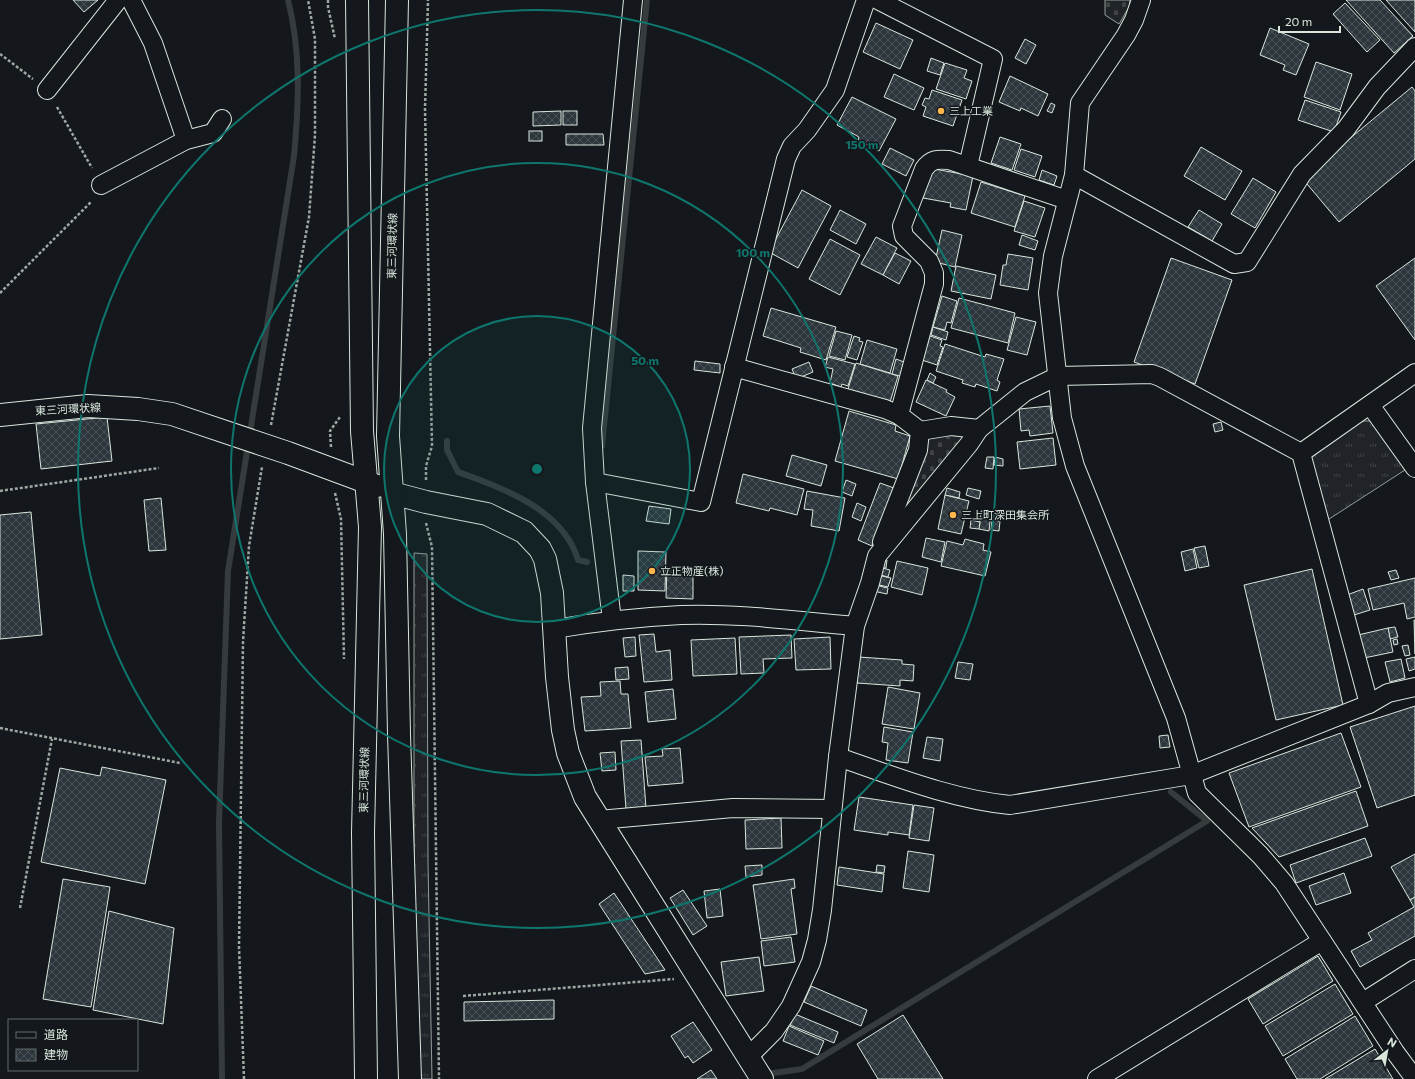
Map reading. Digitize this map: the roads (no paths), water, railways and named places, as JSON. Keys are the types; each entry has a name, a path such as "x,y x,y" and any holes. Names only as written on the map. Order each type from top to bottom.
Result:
{"main road":[{"name":"東三河環状線","path":"356,0 362,431 370,527 363,833 366,1079"},
{"name":"東三河環状線","path":"397,0 388,436 392,493 410,1079"},
{"name":"東三河環状線","path":"0,415 88,406 138,409 172,414 366,480 392,493"},
{"path":"392,493 426,502 487,514 512,525 532,540 542,554 548,571 552,593 560,712 568,753 585,797 762,1079"}],"street":[{"path":"47,90 118,0"},
{"path":"132,0 153,43 186,140"},
{"path":"612,620 595,482 592,428 633,0"},
{"path":"595,482 701,502 786,159 792,146 807,130 835,90 866,0"},
{"path":"878,0 993,59 968,166"},
{"path":"1141,0 1134,20 1126,35 1080,103 1074,175 1054,256 1048,293 1062,418 1075,466 1176,718 1197,793 1260,855 1284,882 1415,1079"},
{"path":"1074,175 1234,264 1247,262 1302,174 1346,129 1377,87 1415,46"},
{"path":"101,185 186,140 213,133 222,119"},
{"path":"899,415 934,284 934,273 929,261 904,236 902,226 924,169 929,162 949,160 1067,200"},
{"path":"734,367 885,409 899,415 920,430 962,426 979,429"},
{"path":"1301,453 1415,373"},
{"path":"877,556 969,444 979,429 1025,392 1058,376 1152,374 1174,384 1301,453 1369,704"},
{"path":"1370,405 1415,468"},
{"path":"748,1056 774,1031 791,1006 811,962 822,910 838,757 855,626 870,583 877,556 918,450 920,430"},
{"path":"554,629 612,620 682,615 756,617 855,626"},
{"path":"838,757 954,796 982,802 1010,805 1191,776 1369,704 1388,693 1415,687"},
{"path":"599,820 733,808 832,809"},
{"path":"1097,1079 1322,941"},
{"path":"1363,1002 1415,969"}],"waterway":[{"path":"222,1079 219,823 228,571 294,156 298,77 295,38 288,0"},
{"path":"602,446 647,0"},
{"path":"447,441 447,450 458,472 511,493 545,514 559,527 570,542 578,560 587,562"},
{"path":"773,1073 802,1069 1207,821 1171,792"}],"place":[{"name":"三上工業","path":"941,111"},
{"name":"三上町深田集会所","path":"953,515"},
{"name":"立正物産(株)","path":"652,571"}]}
